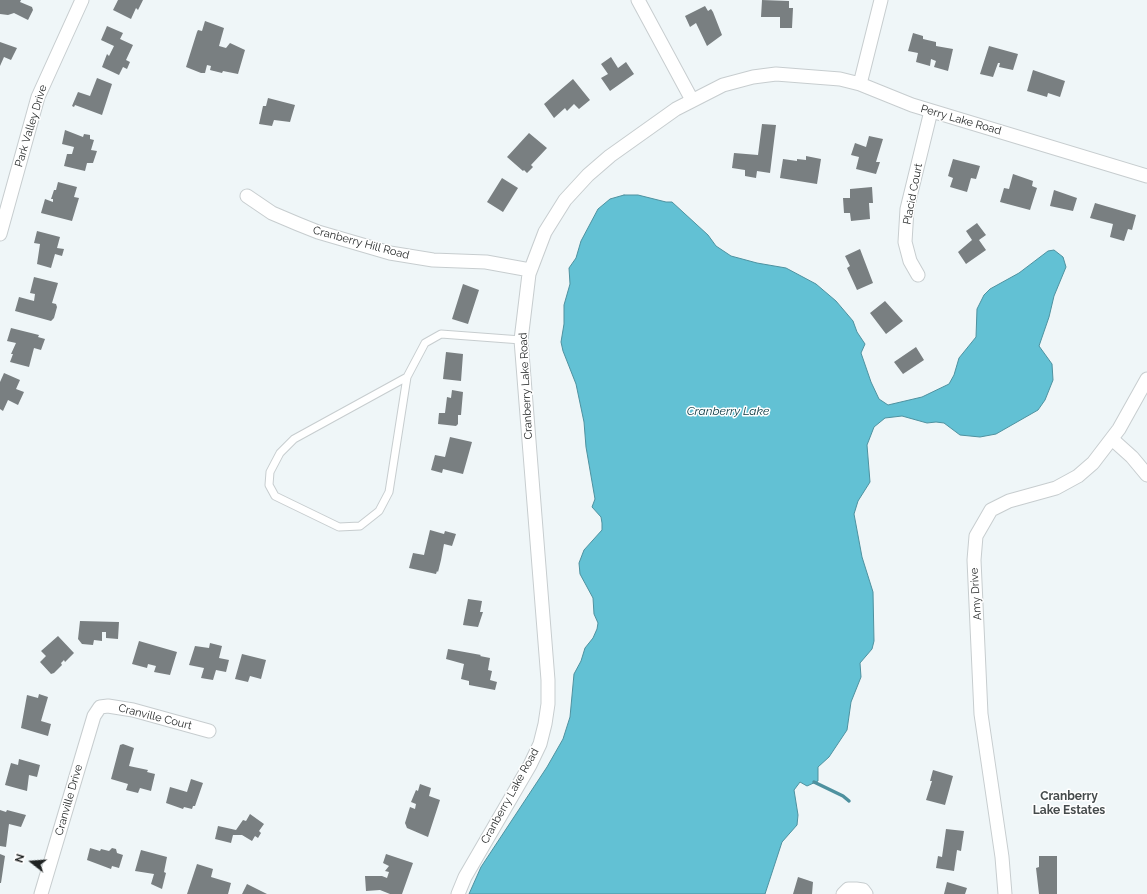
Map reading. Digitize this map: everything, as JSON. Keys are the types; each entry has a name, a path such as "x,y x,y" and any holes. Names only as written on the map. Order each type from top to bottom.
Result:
{"street":[{"name":"Park Valley Drive","path":"0,234 38,98 82,0"},
{"path":"638,0 692,100"},
{"path":"860,84 881,0"},
{"name":"Cranberry Lake Road","path":"458,894 465,877 530,765 540,744 548,704 548,680 521,340 530,270 545,232 565,200 588,175 610,156 676,108 723,85 753,77 776,74 840,80 860,84"},
{"name":"Perry Lake Road","path":"860,84 885,96 931,111 1147,176"},
{"name":"Placid Court","path":"918,275 910,261 905,242 907,209 931,111"},
{"name":"Cranberry Hill Road","path":"247,196 272,213 292,222 318,232 390,253 432,260 486,262 530,270"},
{"name":"Amy Drive","path":"1005,894 1002,858 982,714 974,560 976,536 991,510 1009,501 1056,488 1078,476 1093,463 1119,429 1147,379"},
{"path":"1112,438 1132,457 1147,475"},
{"name":"Cranville Court","path":"100,707 108,706 133,710 209,731"},
{"name":"Cranville Drive","path":"44,893 94,716 100,707"},
{"path":"843,894 848,889 863,890 866,894"}],"lane":[{"path":"407,377 294,439 280,453 270,472 269,485 275,496 339,527 360,526 380,511 389,492 407,377 425,343 441,334 521,340"}],"water":[{"name":"Cranberry Lake","path":"624,195 638,195 666,202 672,202 708,235 716,246 731,256 757,263 786,268 816,284 836,301 853,321 857,332 865,344 861,353 871,382 879,399 888,405 922,397 949,384 954,375 959,358 976,337 977,309 984,295 990,289 1019,273 1048,251 1054,250 1063,257 1066,267 1054,296 1049,317 1039,346 1052,364 1053,380 1045,400 1038,410 996,434 980,437 960,435 944,423 927,423 902,416 885,418 874,427 867,445 870,482 858,501 854,514 862,557 873,592 874,641 872,649 860,663 861,677 851,702 847,730 829,757 818,767 818,781 807,786 800,782 794,790 798,815 797,825 782,842 765,894 469,894 481,867 547,767 563,739 570,717 574,674 581,661 585,648 593,638 597,629 598,623 594,614 593,598 580,574 579,563 584,550 602,530 602,523 601,517 592,507 595,499 586,447 584,422 576,384 561,342 564,324 564,305 570,284 569,268 576,258 581,241 598,209 610,199"}],"building":[{"path":"0,0 21,0 20,2 32,7 33,10 28,20 14,13 8,15 0,14"},
{"path":"118,0 143,0 138,10 136,8 131,19 113,10"},
{"path":"762,0 789,1 789,8 793,8 792,28 780,28 780,17 761,17"},
{"path":"705,6 708,11 711,9 713,12 722,35 707,46 696,23 690,27 685,16"},
{"path":"205,21 224,28 219,46 226,48 230,43 245,50 238,74 223,71 222,73 210,70 211,66 207,65 205,73 201,73 186,67 197,32 198,30 202,31"},
{"path":"107,26 123,33 120,39 133,45 126,60 130,62 127,69 123,67 119,75 102,67 107,54 109,56 114,46 101,40"},
{"path":"913,33 923,36 923,39 936,42 936,46 953,49 948,71 934,67 936,61 931,59 930,66 916,62 918,53 908,51"},
{"path":"0,42 17,48 11,60 4,57 0,66"},
{"path":"989,46 1018,54 1013,70 999,67 1000,63 998,63 993,77 980,74"},
{"path":"611,57 618,68 626,62 634,74 610,91 601,78 608,74 601,64"},
{"path":"1033,70 1065,81 1060,97 1048,93 1047,97 1027,91"},
{"path":"97,78 112,84 102,115 75,105 74,107 72,106 78,92 90,96"},
{"path":"573,79 590,100 579,109 574,104 567,111 565,108 554,118 544,104"},
{"path":"268,98 295,105 290,122 274,120 272,126 259,124 263,106 266,106"},
{"path":"762,124 776,125 770,173 757,171 756,178 745,176 745,170 732,168 734,153 758,155"},
{"path":"65,130 83,137 84,134 90,135 90,139 94,140 91,150 97,151 93,163 87,163 85,171 64,166 67,154 72,154 74,147 62,144"},
{"path":"529,133 547,148 531,165 533,167 527,173 507,157"},
{"path":"869,136 883,139 876,162 880,162 876,174 856,169 859,157 851,155 855,143 866,147"},
{"path":"806,156 821,159 817,184 780,178 783,159 797,161 797,159 806,160"},
{"path":"953,159 980,166 976,179 971,178 967,192 950,187 953,178 948,176"},
{"path":"1013,174 1033,181 1032,186 1037,188 1030,210 1000,202 1004,188 1009,189"},
{"path":"502,178 518,188 503,212 487,202"},
{"path":"58,182 77,187 74,197 79,198 72,221 41,213 45,199 53,202 53,199 51,199"},
{"path":"872,187 873,203 869,203 870,219 851,221 850,213 844,213 843,198 850,198 850,189"},
{"path":"1054,190 1077,198 1073,211 1050,206"},
{"path":"1095,203 1136,215 1132,230 1128,229 1124,241 1110,237 1113,224 1090,218"},
{"path":"977,223 986,235 979,240 986,250 966,264 958,252 972,240 966,231"},
{"path":"37,231 60,237 57,248 64,249 62,256 55,254 51,268 37,264 40,244 34,243"},
{"path":"860,249 873,283 857,290 847,268 850,266 845,256"},
{"path":"34,277 58,283 52,303 56,304 57,307 54,318 51,321 15,311 19,297 34,301 35,294 30,293"},
{"path":"463,284 479,290 468,324 452,319"},
{"path":"885,301 903,321 886,334 870,313"},
{"path":"11,328 39,335 38,337 45,339 41,350 34,348 29,367 10,362 13,354 11,354 16,343 7,341"},
{"path":"916,347 924,360 903,374 894,362"},
{"path":"446,352 463,354 461,381 443,379"},
{"path":"4,373 20,380 16,389 24,392 18,405 8,400 3,411 0,409 0,382"},
{"path":"452,390 463,392 461,415 458,415 458,424 456,426 438,424 439,413 445,413 447,397 451,398"},
{"path":"450,437 472,442 463,474 443,469 442,473 431,470 435,455 445,457"},
{"path":"430,530 444,534 445,531 456,534 452,546 444,544 438,572 437,571 436,574 409,568 413,553 424,555"},
{"path":"468,599 482,601 480,612 483,612 478,627 463,625"},
{"path":"80,621 119,622 118,639 106,638 106,632 102,632 102,641 94,640 93,645 82,644 78,639"},
{"path":"58,636 74,653 65,662 64,660 61,663 62,665 51,674 40,662 46,656 41,651"},
{"path":"139,641 177,652 170,675 154,672 156,666 148,664 147,668 132,664"},
{"path":"210,643 222,646 219,658 229,660 226,672 216,670 213,680 201,678 204,668 189,665 195,646 209,648"},
{"path":"448,649 490,658 488,670 492,671 490,680 497,682 495,690 469,685 469,681 461,679 464,664 446,659"},
{"path":"242,654 266,660 261,679 250,676 248,682 235,679"},
{"path":"39,694 48,697 41,721 51,724 48,736 21,728 27,695 38,698"},
{"path":"123,744 134,748 129,766 148,770 147,772 155,774 151,791 140,788 138,793 126,790 128,784 111,779 120,745"},
{"path":"19,759 40,765 37,777 29,775 27,791 5,785 11,763 18,765"},
{"path":"933,770 953,776 945,805 926,800 932,781 930,781"},
{"path":"191,779 203,783 195,806 193,806 192,809 184,807 183,809 166,803 170,787 187,792"},
{"path":"420,784 431,788 429,796 440,800 428,837 407,828 405,823 410,807 415,809 416,804 411,802 416,790 418,791"},
{"path":"0,810 6,812 7,810 26,815 21,827 9,824 6,847 0,846"},
{"path":"250,814 264,824 259,831 261,833 258,838 255,836 252,841 242,835 233,835 231,843 215,839 218,826 236,830 243,820 246,821"},
{"path":"946,829 964,831 961,851 957,850 954,871 936,868 938,856 942,857"},
{"path":"90,848 100,851 101,849 109,851 112,848 116,849 117,853 123,855 119,868 112,866 111,869 87,860"},
{"path":"141,850 167,857 164,872 166,873 162,889 151,884 154,874 135,871"},
{"path":"0,854 5,856 1,883 0,883"},
{"path":"386,854 413,863 402,894 390,894 380,890 366,891 365,876 382,876 387,878 389,872 385,871 389,866 383,863"},
{"path":"1039,856 1057,856 1057,894 1039,894 1036,868 1039,867"},
{"path":"197,864 213,869 211,877 231,883 228,894 187,894"},
{"path":"798,877 813,882 812,894 793,894"},
{"path":"947,882 967,888 965,894 944,894"},
{"path":"247,884 267,894 242,894"}],"waterway":[{"path":"814,782 843,796 849,801"}],"district":[{"name":"Cranberry Lake Estates","path":"1069,803"}]}
